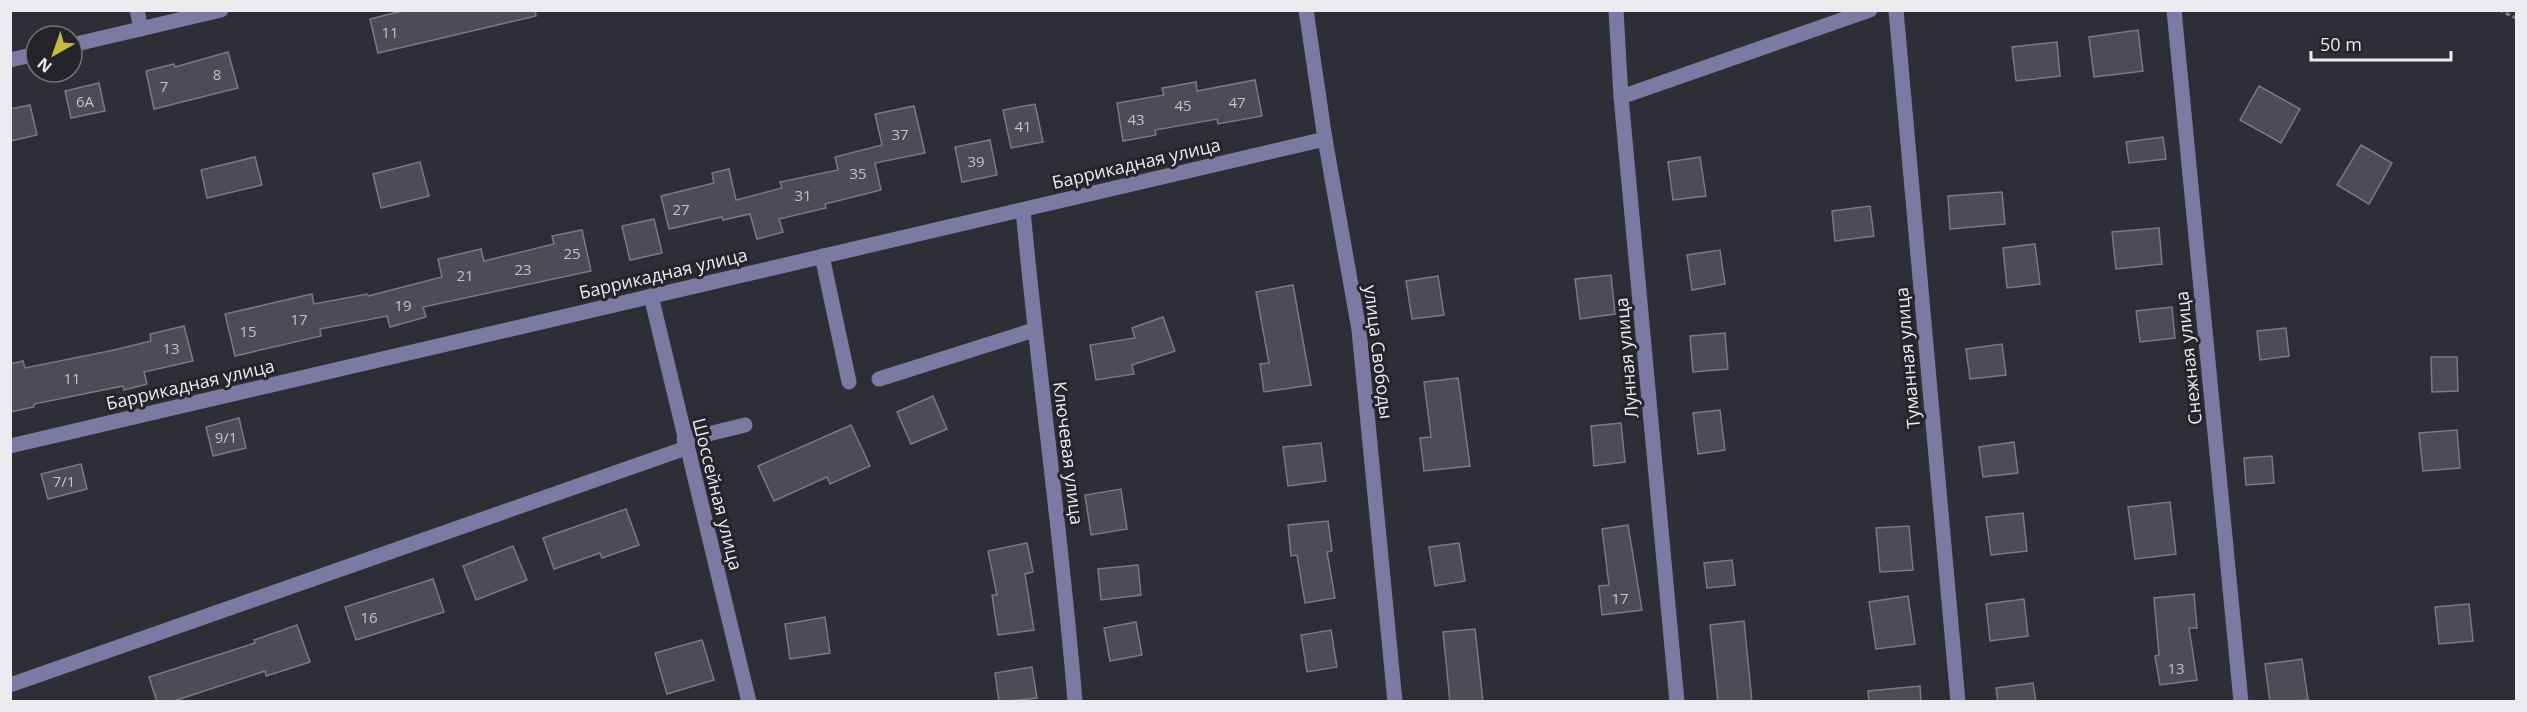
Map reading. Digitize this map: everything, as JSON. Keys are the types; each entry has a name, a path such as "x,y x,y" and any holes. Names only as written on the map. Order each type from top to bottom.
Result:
{"street":[{"path":"137,10 141,29"},
{"path":"84,42 221,10"},
{"name":"улица Свободы","path":"1306,10 1325,139 1359,330 1395,702"},
{"name":"Лунная улица","path":"1617,10 1621,98 1677,702"},
{"path":"1621,98 1870,10"},
{"name":"Туманная улица","path":"1896,10 1958,702"},
{"name":"Снежная улица","path":"2174,10 2241,702"},
{"name":"Баррикадная улица","path":"10,446 1325,139"},
{"name":"Ключевая улица","path":"1023,210 1034,330 1067,597 1075,702"},
{"path":"822,256 849,382"},
{"name":"Шоссейная улица","path":"651,296 749,702"},
{"path":"879,379 1034,330"},
{"path":"10,685 685,444 745,426"}],"path":[{"path":"2499,10 2517,18"}],"building":[{"path":"406,10 535,10 536,16 378,53 370,19"},
{"path":"2138,30 2143,71 2094,77 2089,37"},
{"path":"2057,42 2060,76 2016,81 2012,47"},
{"path":"228,52 238,88 154,109 146,71 174,64 175,67"},
{"path":"1255,80 1262,116 1218,124 1217,119 1155,130 1156,135 1123,141 1117,103 1164,95 1162,88 1196,82 1197,91"},
{"path":"99,83 105,111 71,118 65,91"},
{"path":"2259,86 2300,109 2281,143 2240,120"},
{"path":"1035,104 1043,142 1011,148 1003,110"},
{"path":"30,105 37,135 10,141 10,109"},
{"path":"914,106 925,153 875,163 881,190 825,204 826,208 779,219 783,232 757,239 750,214 723,220 722,217 669,229 661,196 714,183 712,173 729,169 736,200 782,188 780,182 838,170 835,157 882,145 875,114"},
{"path":"2163,137 2166,159 2129,163 2126,142"},
{"path":"990,140 997,175 962,182 955,147"},
{"path":"2361,145 2392,163 2369,204 2337,185"},
{"path":"255,157 262,185 207,198 201,170"},
{"path":"1700,157 1706,196 1673,200 1668,162"},
{"path":"420,162 429,196 381,208 373,174"},
{"path":"2002,192 2005,224 1950,229 1948,196"},
{"path":"1870,206 1874,236 1835,241 1832,211"},
{"path":"654,219 662,253 630,260 622,226"},
{"path":"2159,228 2162,264 2116,269 2112,232"},
{"path":"582,230 591,271 423,307 426,317 390,327 387,316 320,329 321,336 235,356 225,314 312,294 314,304 367,294 368,296 442,277 438,259 481,249 484,261 554,244 552,236"},
{"path":"2035,244 2040,284 2007,288 2003,248"},
{"path":"1720,250 1725,284 1692,290 1687,255"},
{"path":"1611,275 1615,314 1580,319 1575,279"},
{"path":"1438,276 1444,315 1412,319 1406,281"},
{"path":"1293,285 1311,385 1264,392 1260,364 1269,363 1256,292"},
{"path":"2172,307 2175,338 2140,342 2136,311"},
{"path":"1163,317 1175,351 1132,365 1134,374 1096,380 1090,345 1135,338 1132,328"},
{"path":"184,326 193,361 144,372 147,384 124,390 123,386 34,404 34,407 10,412 10,364 23,361 25,368 114,350 151,341 150,334"},
{"path":"2286,328 2289,356 2260,360 2257,331"},
{"path":"1725,333 1728,369 1693,372 1690,336"},
{"path":"2002,344 2006,375 1970,379 1966,349"},
{"path":"2431,357 2457,357 2458,391 2432,392"},
{"path":"1458,378 1470,466 1424,471 1420,438 1431,437 1424,382"},
{"path":"933,396 947,429 911,444 897,412"},
{"path":"1720,410 1725,450 1698,454 1693,413"},
{"path":"239,418 246,448 213,456 206,427"},
{"path":"1621,423 1625,462 1594,466 1591,426"},
{"path":"851,425 870,466 830,484 827,477 774,501 758,466"},
{"path":"2457,430 2460,468 2423,471 2419,433"},
{"path":"2014,442 2018,473 1983,477 1979,447"},
{"path":"1321,443 1326,481 1288,486 1283,447"},
{"path":"2272,456 2274,483 2246,485 2244,458"},
{"path":"81,464 87,489 48,499 41,474"},
{"path":"1121,489 1127,529 1091,535 1085,495"},
{"path":"2170,502 2176,554 2135,559 2128,507"},
{"path":"626,509 639,545 602,558 600,553 554,569 543,538"},
{"path":"2023,513 2027,551 1991,555 1986,517"},
{"path":"1328,521 1332,551 1327,552 1335,598 1305,603 1297,555 1291,556 1288,525"},
{"path":"1628,525 1642,610 1602,615 1599,586 1609,585 1602,529"},
{"path":"1909,526 1913,570 1880,572 1876,528"},
{"path":"1027,543 1033,572 1025,574 1034,630 998,635 992,595 997,595 988,551"},
{"path":"1459,543 1465,581 1435,586 1429,547"},
{"path":"513,546 527,580 476,600 463,566"},
{"path":"1732,560 1735,585 1707,588 1704,563"},
{"path":"1138,565 1141,595 1101,600 1098,569"},
{"path":"433,579 444,612 356,640 345,607"},
{"path":"2194,594 2197,628 2189,628 2197,680 2160,685 2155,656 2159,655 2154,598"},
{"path":"1908,596 1915,644 1876,649 1869,602"},
{"path":"2024,599 2028,636 1990,641 1986,604"},
{"path":"2469,604 2473,641 2439,644 2435,607"},
{"path":"825,617 830,653 790,659 785,624"},
{"path":"1744,621 1752,702 1718,702 1710,625"},
{"path":"1136,622 1142,655 1110,661 1104,628"},
{"path":"297,625 310,662 266,676 265,671 171,702 157,702 149,677 255,643 254,640"},
{"path":"1475,629 1483,702 1450,702 1443,632"},
{"path":"1331,630 1337,667 1307,672 1301,635"},
{"path":"702,640 714,680 667,694 655,653"},
{"path":"2302,659 2308,700 2270,702 2265,664"},
{"path":"1032,667 1037,698 999,702 995,673"},
{"path":"2033,683 2036,702 1998,702 1996,688"},
{"path":"1920,686 1921,702 1869,702 1868,691"}]}
